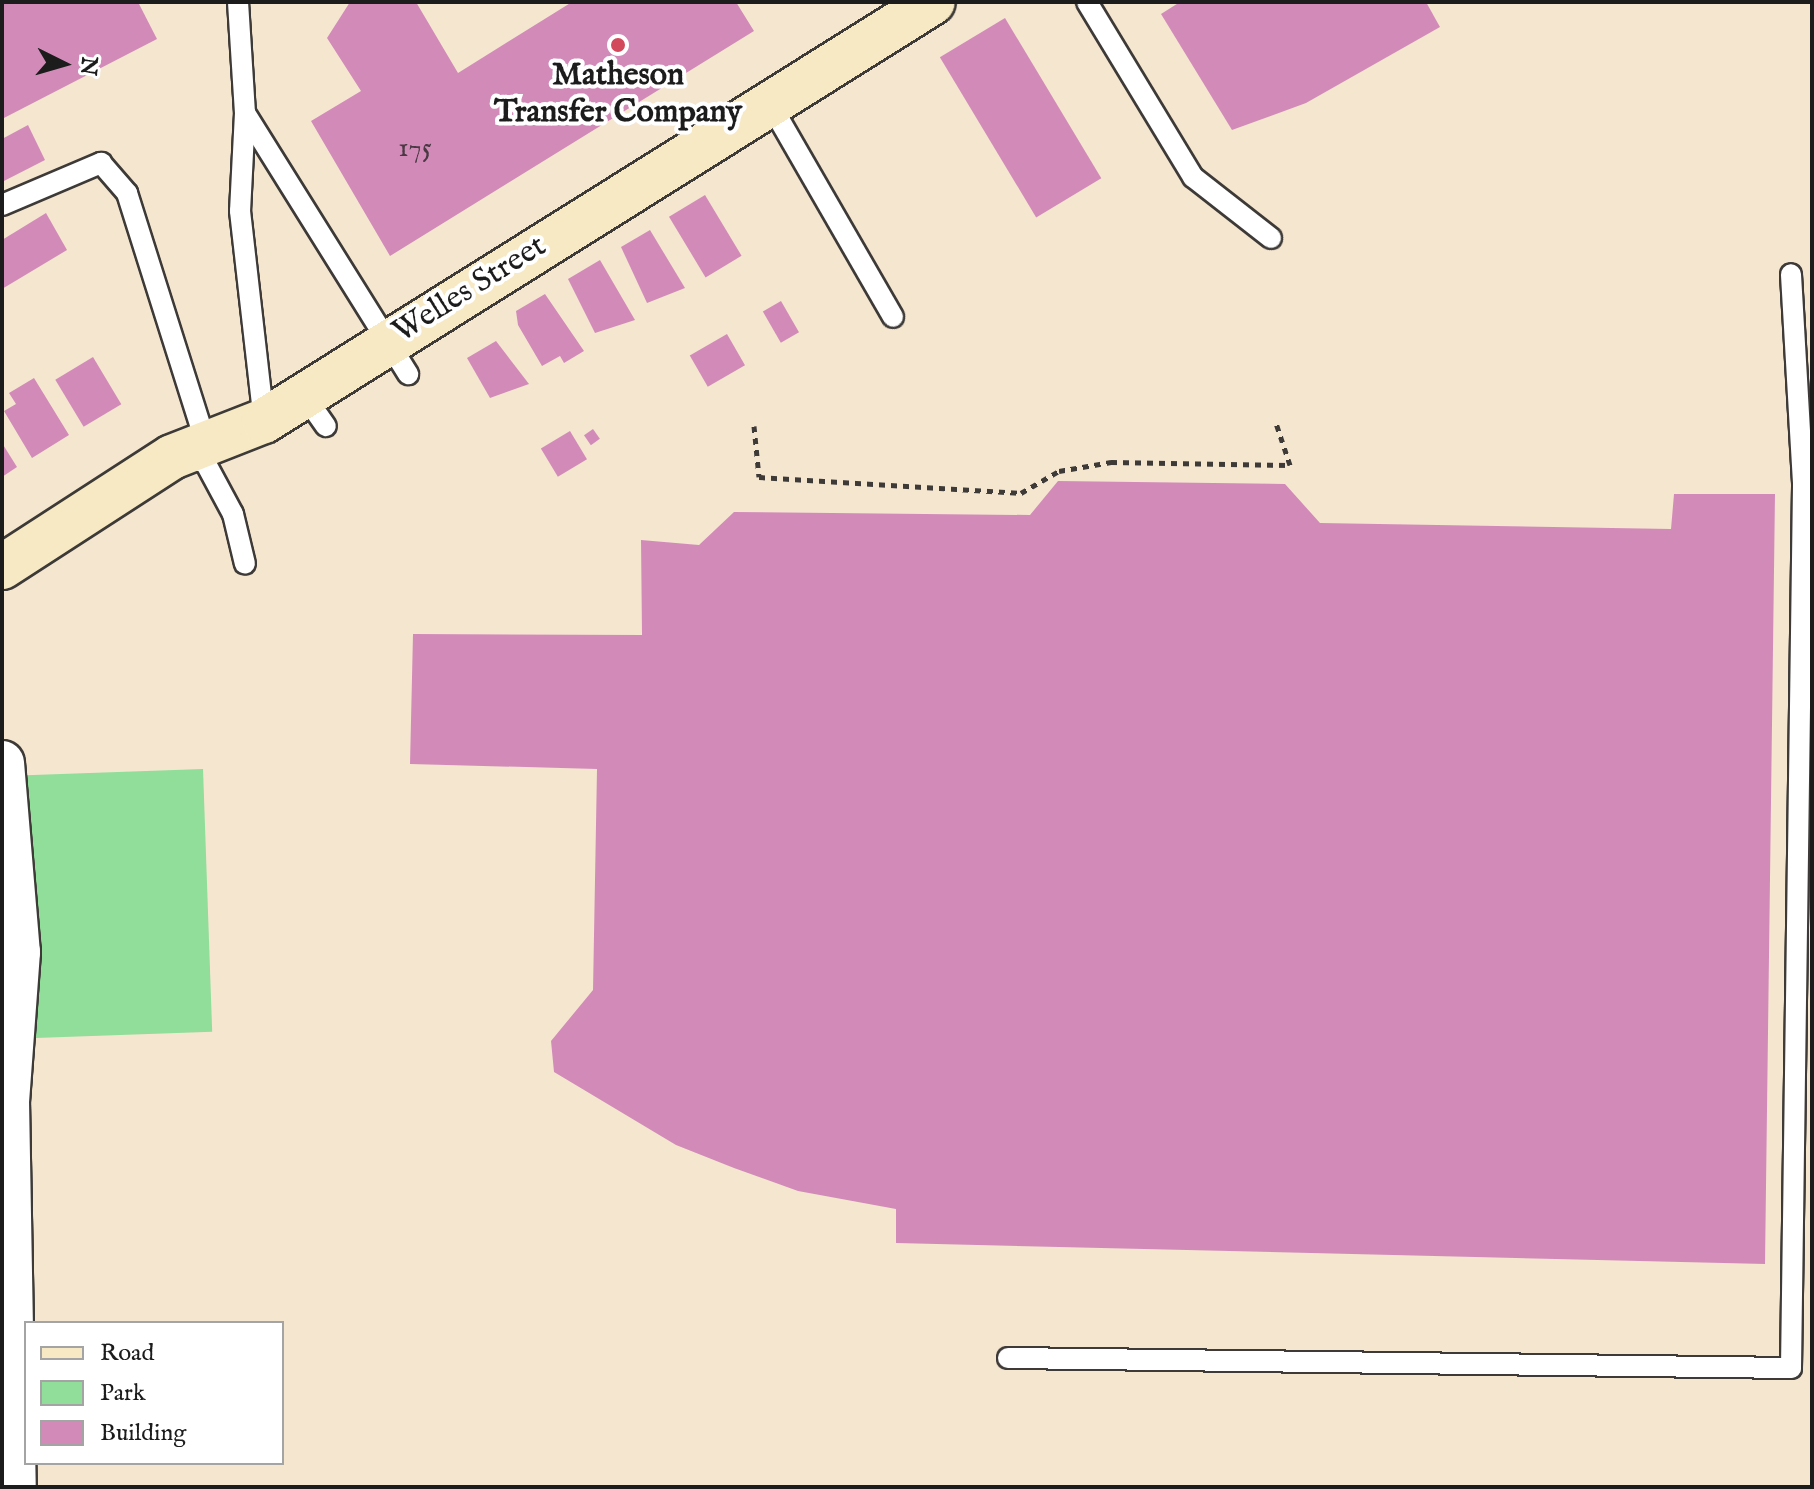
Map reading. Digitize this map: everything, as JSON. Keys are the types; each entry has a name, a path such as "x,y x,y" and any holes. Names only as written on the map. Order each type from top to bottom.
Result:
{"main road":[{"name":"Welles Street","path":"2,567 189,450 264,421 315,411 397,359 769,101 933,2"}],"street":[{"path":"2,763 18,952 5,1025 14,1487"}],"lane":[{"path":"238,2 245,113 240,211 264,421"},
{"path":"1087,2 1193,177 1271,238"},
{"path":"769,101 893,317"},
{"path":"245,113 397,359"},
{"path":"2,205 101,163 127,193 189,450 205,462 233,514 245,564"},
{"path":"1008,1358 1791,1368 1803,483 1791,274"}],"path":[{"path":"754,426 759,477 1021,493 1059,471 1111,462 1290,465 1275,420"}],"green space":[{"path":"203,769 212,1032 35,1038 26,775"}],"building":[{"path":"2,2 138,2 157,39 2,119"},
{"path":"350,2 416,2 458,73 572,2 736,2 754,31 390,256 311,121 361,91 327,38"},
{"path":"1180,2 1426,2 1440,27 1306,103 1232,130 1161,14"},
{"path":"1005,18 1101,178 1036,217 940,57"},
{"path":"28,125 45,160 2,182 2,139"},
{"path":"705,195 742,256 706,277 669,217"},
{"path":"46,213 67,250 2,289 2,240"},
{"path":"650,230 685,288 647,303 621,247"},
{"path":"600,260 635,320 595,333 568,279"},
{"path":"545,294 584,351 564,363 560,356 542,366 518,325 516,311"},
{"path":"781,301 799,332 781,343 763,312"},
{"path":"727,334 745,365 708,387 690,356"},
{"path":"496,341 529,384 490,398 467,358"},
{"path":"93,357 121,404 84,427 55,380"},
{"path":"34,378 69,435 32,458 4,411 16,404 9,393"},
{"path":"593,429 600,439 591,445 584,435"},
{"path":"570,431 587,459 558,477 541,449"},
{"path":"2,443 17,467 2,477"},
{"path":"1058,481 1285,484 1320,523 1671,529 1674,494 1775,494 1765,1264 896,1243 896,1209 798,1191 676,1145 554,1072 551,1041 593,990 597,769 410,764 413,634 642,635 641,540 699,545 734,512 1030,515"}],"place":[{"name":"Matheson Transfer Company","path":"618,45"}]}
